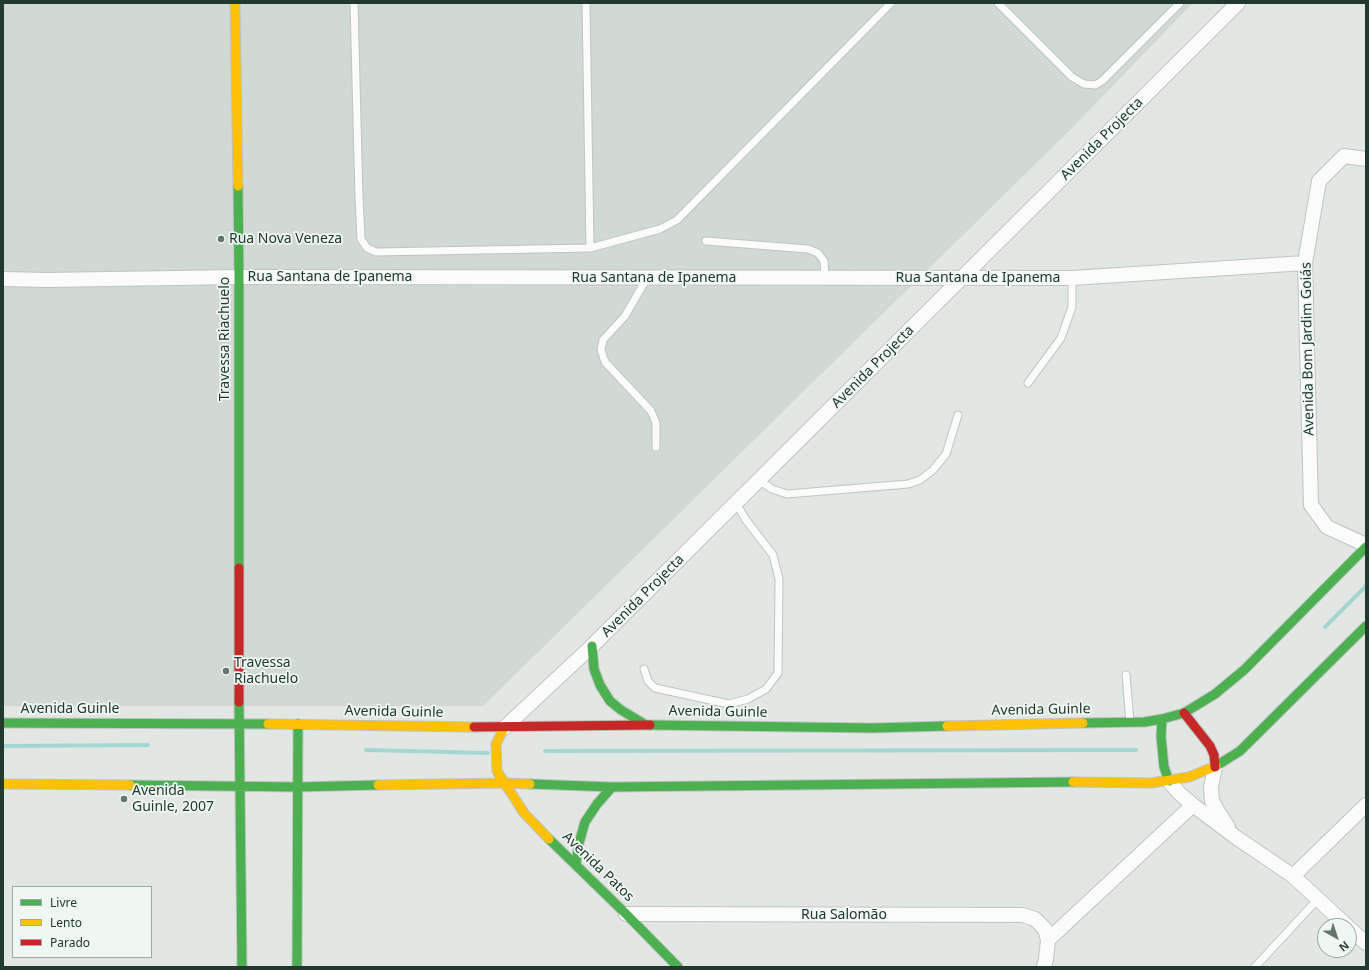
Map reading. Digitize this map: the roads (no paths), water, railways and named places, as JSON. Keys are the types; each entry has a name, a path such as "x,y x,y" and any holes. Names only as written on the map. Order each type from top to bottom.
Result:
{"street":[{"name":"Travessa Riachuelo","path":"235,3 239,277 240,787 242,967"},
{"name":"Avenida Projecta","path":"506,734 592,646 1238,3"},
{"name":"Avenida Bom Jardim Goiás","path":"1366,159 1344,156 1319,181 1305,263 1311,505 1327,527 1366,546"},
{"name":"Rua Santana de Ipanema","path":"3,279 46,280 239,277 1072,278 1305,263"},
{"name":"Avenida Guinle","path":"3,723 298,724 506,734 646,725 873,728 1162,720 1184,712 1215,694 1244,670 1366,546"},
{"path":"3,784 298,787 504,782 612,787 1151,783 1169,781 1189,778 1215,767 1240,751 1366,626"},
{"path":"592,646 594,669 600,685 610,701 621,710 646,725"},
{"path":"1184,712 1210,746 1214,756 1215,767 1212,787 1212,801 1237,838"},
{"path":"1162,720 1164,767 1169,781 1179,793 1192,805 1237,838 1293,876 1338,918"},
{"path":"297,967 298,724"},
{"name":"Avenida Patos","path":"506,734 496,744 497,772 524,813 678,967"},
{"path":"504,782 510,772"},
{"path":"576,864 579,843 585,822 597,804 612,787"},
{"path":"1044,967 1048,940 1192,805"},
{"path":"1293,876 1366,805"},
{"name":"Rua Salomão","path":"626,914 1023,915 1035,919 1045,929 1048,940"},
{"path":"1357,936 1366,944"}],"lane":[{"path":"354,3 361,239 367,248 376,252 590,248 660,229 677,220 891,3"},
{"path":"586,3 590,248"},
{"path":"998,3 1072,77 1084,84 1095,86 1102,81 1180,3"},
{"path":"706,241 808,249 818,253 824,261 825,278"},
{"path":"647,278 625,316 603,340 601,350 605,362 651,411 656,423 656,448"},
{"path":"1028,383 1061,338 1072,307 1072,278"},
{"path":"759,480 772,489 787,494 908,484 920,480 933,470 946,454 958,415"},
{"path":"644,669 648,681 655,688 729,704 748,699 766,689 778,674 779,579 773,555 746,520 736,503"},
{"path":"1126,675 1130,722"},
{"path":"1255,967 1318,899"}],"waterway":[{"path":"1325,627 1366,586"},
{"path":"3,746 148,745"},
{"path":"366,750 488,753"},
{"path":"545,751 1136,750"}],"place":[{"name":"Rua Nova Veneza","path":"221,239"},
{"name":"Travessa Riachuelo","path":"226,671"},
{"name":"Avenida Guinle, 2007","path":"124,799"}]}
